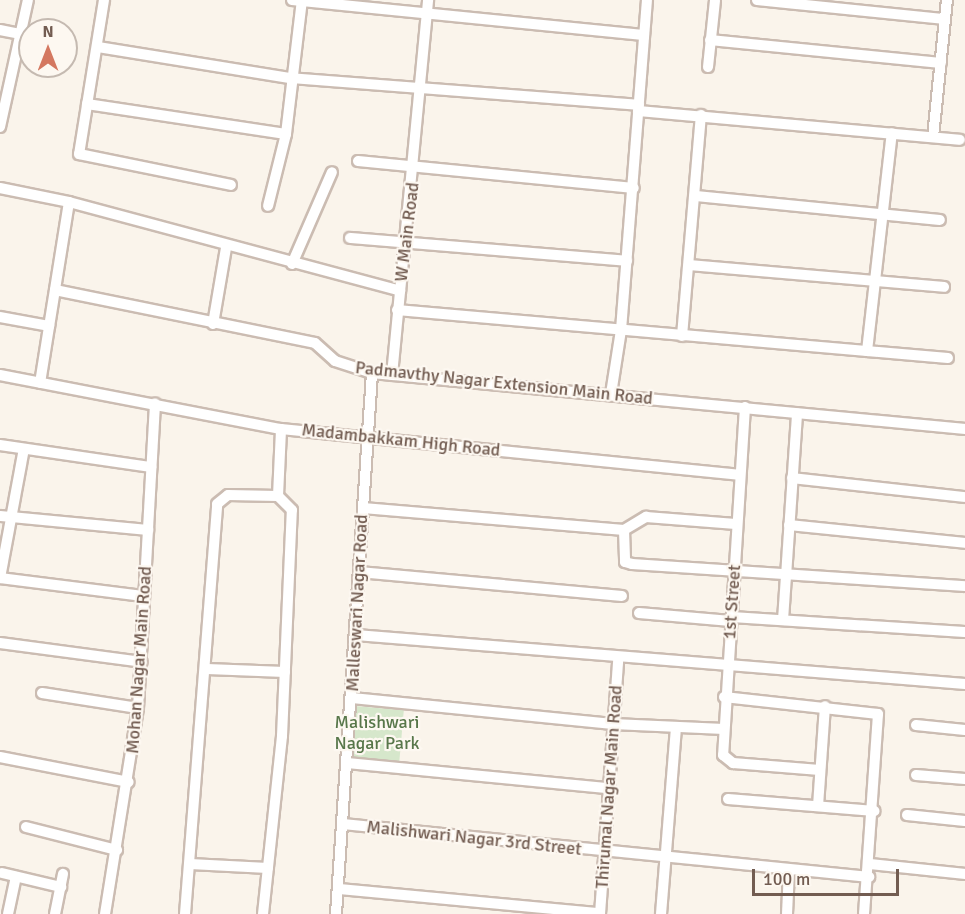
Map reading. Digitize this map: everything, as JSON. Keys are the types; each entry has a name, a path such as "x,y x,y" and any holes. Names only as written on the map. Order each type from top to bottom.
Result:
{"street":[{"path":"24,18 28,0"},
{"path":"104,0 79,154 231,185"},
{"path":"268,206 286,134 298,0 427,15 643,35"},
{"name":"W Main Road","path":"392,375 422,90 428,0"},
{"path":"611,394 621,330 634,188 647,0"},
{"path":"708,67 715,0"},
{"path":"757,0 945,19"},
{"path":"933,137 947,0"},
{"path":"0,30 18,34"},
{"path":"710,40 941,63"},
{"path":"0,127 18,43"},
{"path":"98,47 290,78 639,108 960,140"},
{"path":"87,105 286,134"},
{"path":"682,336 696,196 701,115"},
{"path":"867,351 892,133"},
{"path":"358,161 634,188"},
{"path":"292,264 332,172"},
{"path":"0,188 69,202 226,248 400,291"},
{"path":"696,196 939,220"},
{"path":"40,383 69,202"},
{"path":"350,238 627,261"},
{"path":"213,324 226,248"},
{"path":"689,265 944,287"},
{"name":"Padmavthy Nagar Extension Main Road","path":"55,290 315,343 335,361 372,373 965,429"},
{"path":"398,310 948,358"},
{"path":"0,317 49,326"},
{"name":"Malleswari Nagar Road","path":"336,914 372,373"},
{"name":"Madambakkam High Road","path":"0,375 281,429 739,475"},
{"name":"Mohan Nagar Main Road","path":"105,914 129,783 138,708 155,403"},
{"path":"739,475 745,407"},
{"path":"783,620 797,413"},
{"path":"278,496 281,429"},
{"path":"0,445 151,467"},
{"path":"24,449 6,517 0,578 143,596"},
{"name":"1st Street","path":"739,475 724,697 723,755 729,762 820,770"},
{"path":"792,478 965,497"},
{"path":"185,914 207,669 217,504 228,495 278,496 292,510 285,672 264,914"},
{"path":"363,508 624,530 646,517 736,524"},
{"path":"6,517 148,530"},
{"path":"789,525 965,543"},
{"path":"624,530 625,562 965,586"},
{"path":"359,572 622,596"},
{"path":"639,613 965,632"},
{"path":"356,635 618,660 965,684"},
{"path":"0,643 142,662"},
{"name":"Thirumal Nagar Main Road","path":"600,914 618,660"},
{"path":"207,669 285,672"},
{"path":"42,693 138,708"},
{"path":"724,697 870,711 880,718 875,811 864,914"},
{"path":"351,698 613,724 724,729"},
{"path":"818,806 825,706"},
{"path":"916,725 965,730"},
{"path":"662,914 676,728"},
{"path":"0,757 129,783"},
{"path":"347,763 609,788"},
{"path":"916,775 965,779"},
{"path":"728,799 875,811"},
{"path":"907,815 965,821"},
{"name":"Malishwari Nagar 3rd Street","path":"343,824 869,877"},
{"path":"26,827 117,850"},
{"path":"190,864 268,868"},
{"path":"870,864 965,874"},
{"path":"787,914 789,870"},
{"path":"2,873 61,886"},
{"path":"55,914 63,874"},
{"path":"8,914 16,877"},
{"path":"339,889 600,914"}],"green space":[{"name":"Malishwari Nagar Park","path":"355,706 404,710 399,762 350,758"}]}
